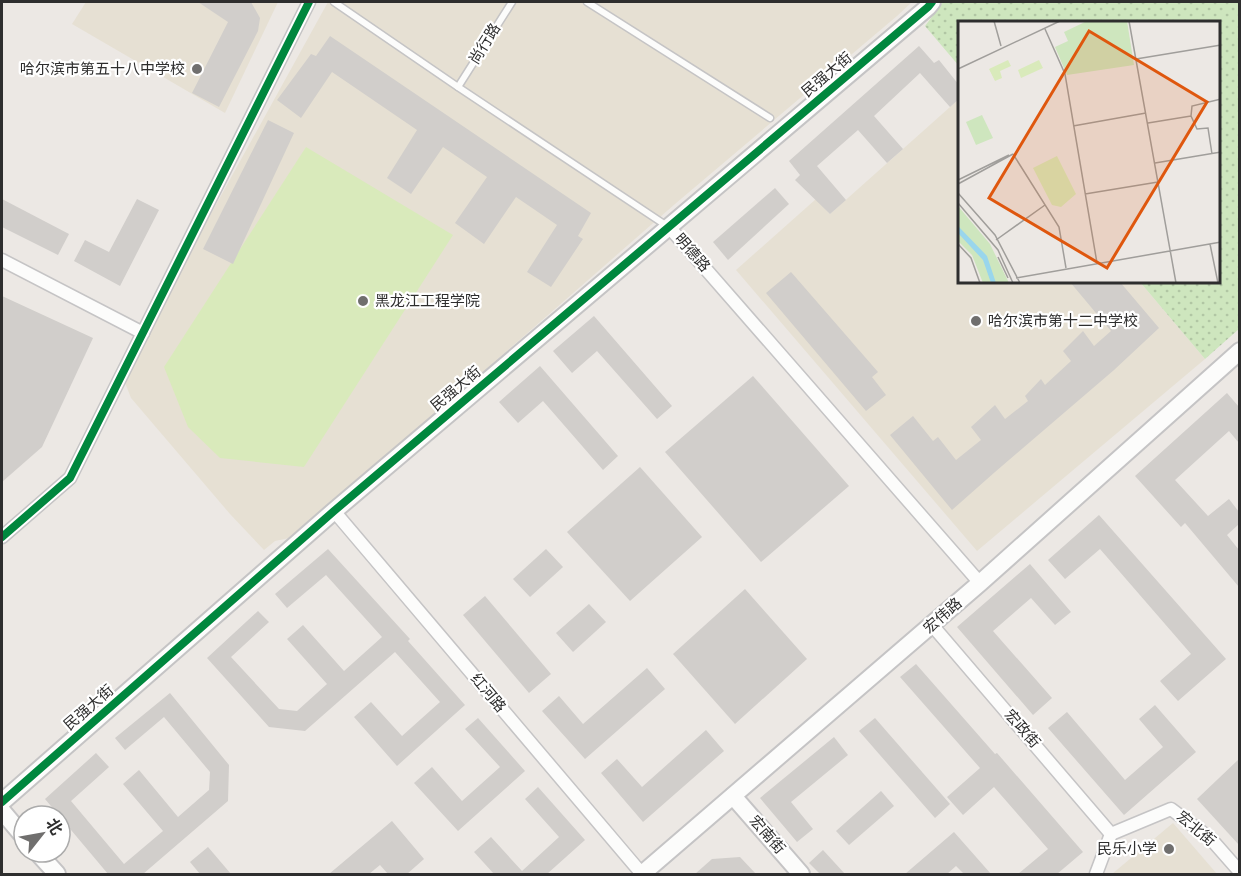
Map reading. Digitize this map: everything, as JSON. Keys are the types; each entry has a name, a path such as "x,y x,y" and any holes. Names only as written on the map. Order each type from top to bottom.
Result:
{"street":[{"path":"2,537 70,478 309,2"},
{"name":"民强大街","path":"2,802 334,511 669,227 926,3"},
{"name":"明德路","path":"669,227 981,583"},
{"path":"2,260 143,333"},
{"name":"宏伟路","path":"642,874 981,583 1239,351"},
{"name":"红河路","path":"334,511 642,874"},
{"name":"宏政街","path":"932,625 1111,834"},
{"name":"宏南街","path":"733,796 801,874"},
{"name":"宏北街","path":"1111,834 1171,808 1211,839 1239,872"},
{"path":"2,811 12,823"},
{"path":"1096,874 1111,834"}],"lane":[{"name":"明德路","path":"334,2 669,227"},
{"name":"尚行路","path":"458,87 512,2"},
{"path":"587,2 770,118"}],"shaded area":[{"name":"哈尔滨市第五十八中学校","path":"86,2 278,2 225,113 72,24"},
{"name":"黑龙江工程学院","path":"328,2 912,2 675,204 294,537 275,541 264,550 230,514 131,398 122,375"},
{"name":"哈尔滨市第十二中学校","path":"958,100 958,284 1142,284 1205,359 977,551 736,270 816,199 830,214"},
{"name":"民乐小学","path":"1173,823 1217,874 1112,874"}],"green space":[{"path":"943,2 1239,2 1239,329 1205,359 1142,284 1220,284 1220,21 958,21 958,65 925,26"},
{"path":"306,147 453,235 304,467 220,458 188,427 164,367"}],"building":[{"path":"198,2 251,2 260,18 258,31 219,107 192,93 228,22"},
{"path":"330,36 591,213 578,236 583,239 551,287 527,272 557,225 516,197 484,244 455,223 487,177 443,147 411,194 387,178 417,130 332,72 301,118 277,100 311,54 316,56"},
{"path":"919,46 934,63 939,60 958,84 958,100 950,107 920,73 874,116 903,149 887,163 858,130 817,166 846,200 830,214 795,180 800,175 789,161"},
{"path":"268,120 294,133 233,264 203,249"},
{"path":"775,188 789,204 728,260 713,242"},
{"path":"2,199 69,234 58,255 2,227"},
{"path":"137,199 159,210 120,286 74,261 85,240 109,252"},
{"path":"791,272 878,372 872,377 886,395 866,411 766,293"},
{"path":"1072,284 1122,284 1159,328 1114,370 952,510 890,435 913,416 933,441 938,437 956,460 981,440 971,427 995,405 1005,419 1028,401 1025,396 1041,379 1045,385 1071,361 1063,351 1083,331 1094,346 1111,331"},
{"path":"2,296 93,338 42,447 2,482"},
{"path":"594,316 672,406 657,419 597,351 572,373 553,351"},
{"path":"540,366 618,456 603,470 543,401 518,423 499,402"},
{"path":"753,376 849,486 761,562 665,452"},
{"path":"1227,393 1239,407 1239,443 1229,431 1175,480 1208,516 1229,499 1239,512 1239,524 1227,535 1239,550 1239,587 1185,523 1181,527 1135,476"},
{"path":"640,467 702,537 630,601 567,532"},
{"path":"1099,515 1226,659 1178,701 1160,681 1191,654 1100,549 1065,579 1048,560"},
{"path":"328,549 410,639 408,641 465,705 397,766 354,717 371,702 402,736 440,702 395,652 305,731 269,727 207,658 258,611 269,622 231,657 279,709 297,711 327,684 287,639 303,625 344,671 382,637 326,575 287,608 275,594"},
{"path":"546,549 563,567 530,597 513,579"},
{"path":"1030,564 1071,612 1055,625 1031,598 993,631 1052,698 1033,715 957,627"},
{"path":"745,589 807,659 735,724 673,654"},
{"path":"485,596 551,674 529,693 463,615"},
{"path":"589,604 606,622 573,652 556,633"},
{"path":"916,664 1083,852 1057,874 1018,874 1048,849 994,787 963,815 947,797 980,768 900,677"},
{"path":"647,668 665,689 585,759 542,711 559,696 583,724"},
{"path":"170,693 229,765 228,801 143,874 108,874 72,831 72,804 49,804 45,799 96,753 109,767 71,801 124,864 163,831 123,784 139,770 178,817 209,790 210,772 164,717 125,750 115,738"},
{"path":"1155,705 1196,752 1124,815 1048,728 1067,712 1125,780 1163,747 1139,719"},
{"path":"478,718 525,771 458,831 414,783 432,767 462,801 500,767 465,729"},
{"path":"875,718 950,804 935,818 859,731"},
{"path":"706,730 724,751 643,822 601,773 617,759 642,787"},
{"path":"834,737 848,755 791,802 813,829 797,842 760,798"},
{"path":"1239,759 1239,845 1197,799"},
{"path":"538,787 585,840 547,874 494,874 474,852 491,837 522,871 559,837 525,799"},
{"path":"881,791 894,806 849,845 836,831"},
{"path":"392,821 424,859 407,874 388,874 380,865 369,874 329,874"},
{"path":"954,832 991,874 964,874 956,866 947,874 905,874"},
{"path":"208,847 231,874 200,874 190,862"},
{"path":"823,850 845,874 820,874 809,863"},
{"path":"740,857 756,874 695,874 712,859"}],"cycle path":[{"path":"2,537 70,478 309,2"},
{"path":"2,802 334,511 932,2"}],"place":[{"name":"哈尔滨市第五十八中学校","path":"197,69"},
{"name":"黑龙江工程学院","path":"363,301"},
{"name":"哈尔滨市第十二中学校","path":"976,321"},
{"name":"民乐小学","path":"1169,849"}]}
